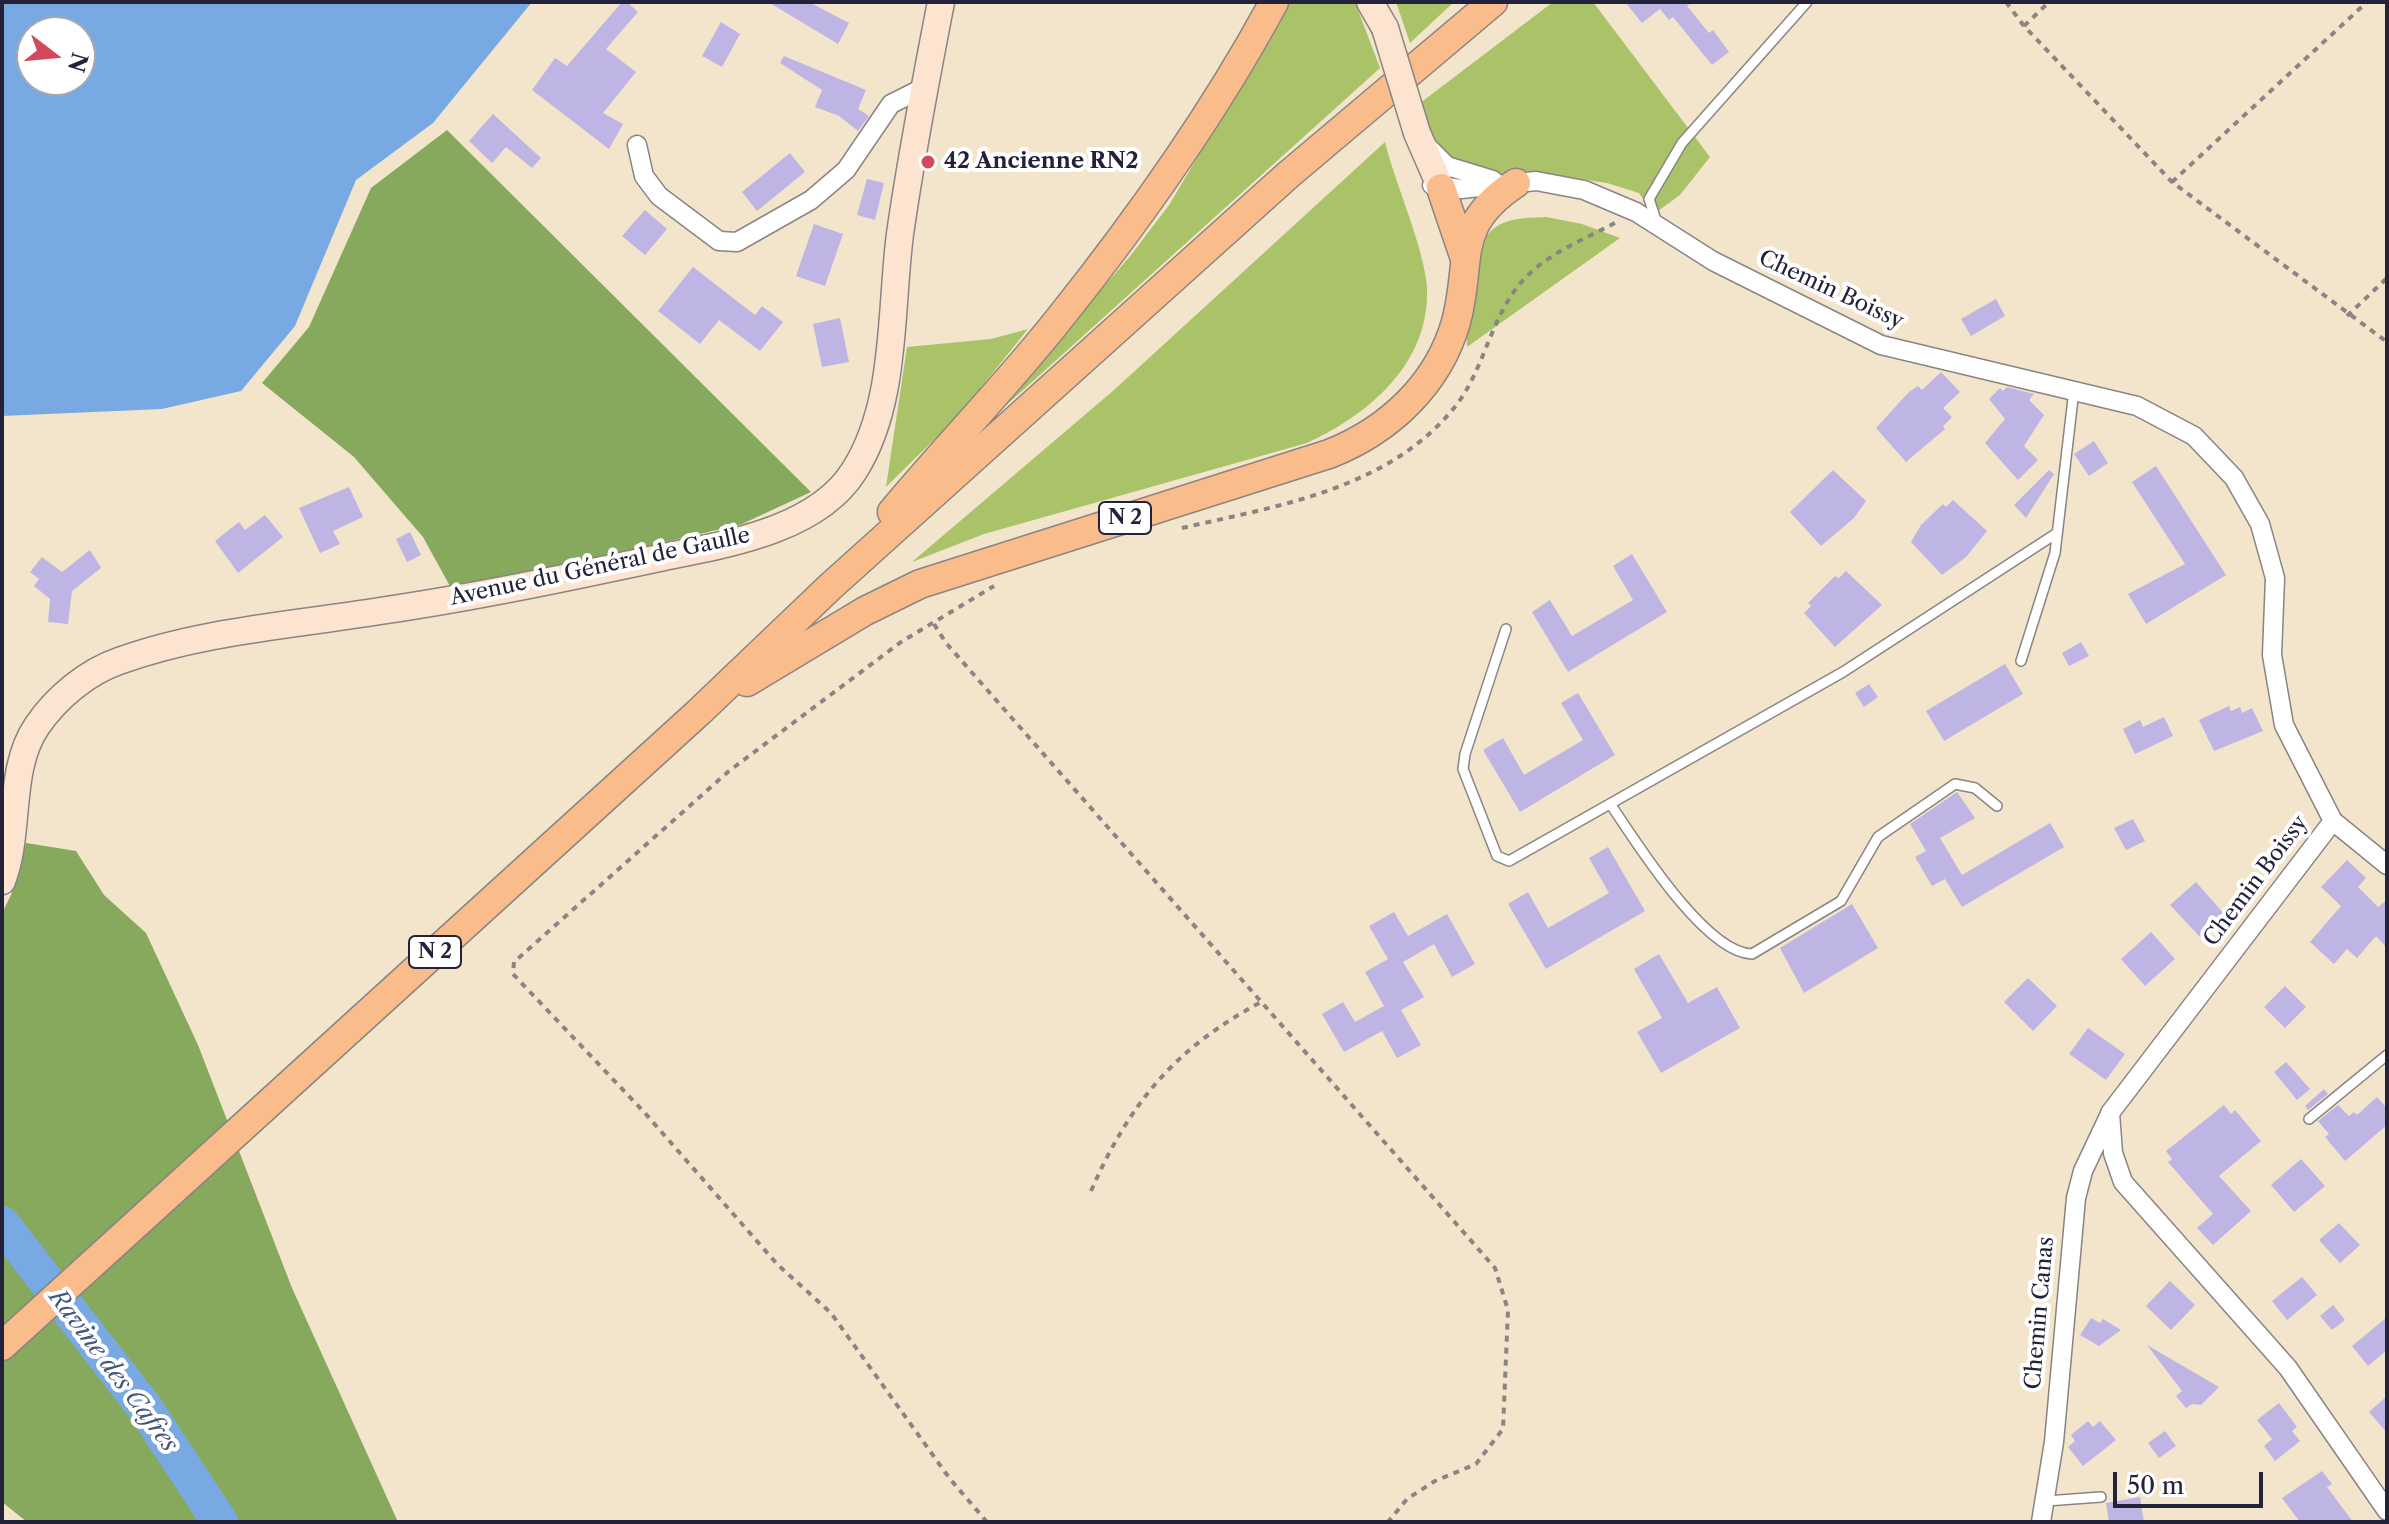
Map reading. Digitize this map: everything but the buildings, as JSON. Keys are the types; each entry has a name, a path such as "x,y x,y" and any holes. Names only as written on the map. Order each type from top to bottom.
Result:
{"main road":[{"name":"Avenue du Général de Gaulle","path":"2,881 9,862 20,771 35,728 67,691 117,661 208,638 492,593 709,547 779,527 827,499 851,476 868,448 881,407 900,236 941,2"},
{"name":"N 2","path":"831,586 1059,320 1146,206 1219,96 1274,2"},
{"name":"N 2","path":"1370,2 1385,28"},
{"name":"N 2","path":"699,712 865,611 920,584 1329,454 1385,425 1420,391 1442,355 1455,324 1462,293 1464,256 1441,188 1417,133 1380,2"},
{"name":"N 2","path":"2,1346 699,712 831,586 1336,133 1493,2"},
{"path":"1464,256 1469,234 1482,212 1495,197 1516,183"}],"street":[{"path":"637,145 644,176 659,196 719,241 737,242 811,200 846,170 891,104 925,87"},
{"path":"1417,133 1447,166 1486,179 1516,183"},
{"name":"Chemin Boissy","path":"1441,188 1536,181 1584,190 1636,212 1713,261 1881,345 2137,406 2194,436 2234,478 2260,524 2275,578 2272,655 2284,725 2333,821 2110,1113"},
{"path":"2333,821 2387,865"},
{"path":"2110,1113 2113,1153 2123,1182 2288,1368 2387,1511"},
{"name":"Chemin Canas","path":"2041,1522 2046,1501 2076,1198 2083,1171 2110,1113"}],"lane":[{"path":"1658,226 1649,199 1682,143 1807,2"},
{"path":"2021,661 2055,553 2074,390"},
{"path":"1506,629 1465,754 1463,769 1497,856 1515,860 1843,672 2057,533"},
{"path":"1611,805 1666,887 1726,945 1752,954 1841,901 1878,837 1955,784 1975,788 1997,806"},
{"path":"2309,1119 2387,1055"},
{"path":"2046,1501 2101,1497"}],"path":[{"path":"2006,2 2024,26 2172,182 2347,316 2387,342"},
{"path":"2024,26 2049,2"},
{"path":"2172,182 2367,2"},
{"path":"2347,316 2387,278"},
{"path":"987,1522 950,1479 831,1313 777,1264 644,1112 522,987 513,974 514,962 729,771 901,642 934,624 946,643 1495,1268 1508,1310 1503,1429 1476,1464 1435,1481 1407,1499 1388,1522"},
{"path":"1091,1191 1111,1146 1147,1090 1190,1047 1263,1001"}],"green space":[{"path":"1290,2 1355,2 1380,68 981,428 1131,255 1169,205"},
{"path":"1396,2 1454,2 1410,43"},
{"path":"1553,2 1593,2 1710,157 1680,195 1654,214 1639,193 1607,183 1553,175 1494,174 1447,165 1411,110"},
{"path":"447,130 811,492 742,524 530,574 451,588 423,537 354,457 262,383 309,327 371,188"},
{"path":"1385,142 1421,255 1427,288 1425,315 1418,340 1391,384 1373,402 1352,418 1307,443 984,534 912,562 1114,390"},
{"path":"1546,217 1582,224 1620,238 1467,347 1470,285 1484,240 1492,230 1504,223"},
{"path":"1028,329 958,416 886,487 907,347 991,339"},
{"path":"26,843 76,851 104,895 146,933 198,1045 292,1288 398,1522 27,1522 2,1502 2,913 11,895"}],"water":[{"path":"2,2 532,2 433,123 356,180 295,326 241,391 162,409 2,416"}],"waterway":[{"name":"Ravine des Cafres","path":"2,1224 145,1408 220,1522"}],"place":[{"name":"42 Ancienne RN2","path":"928,162"}]}
